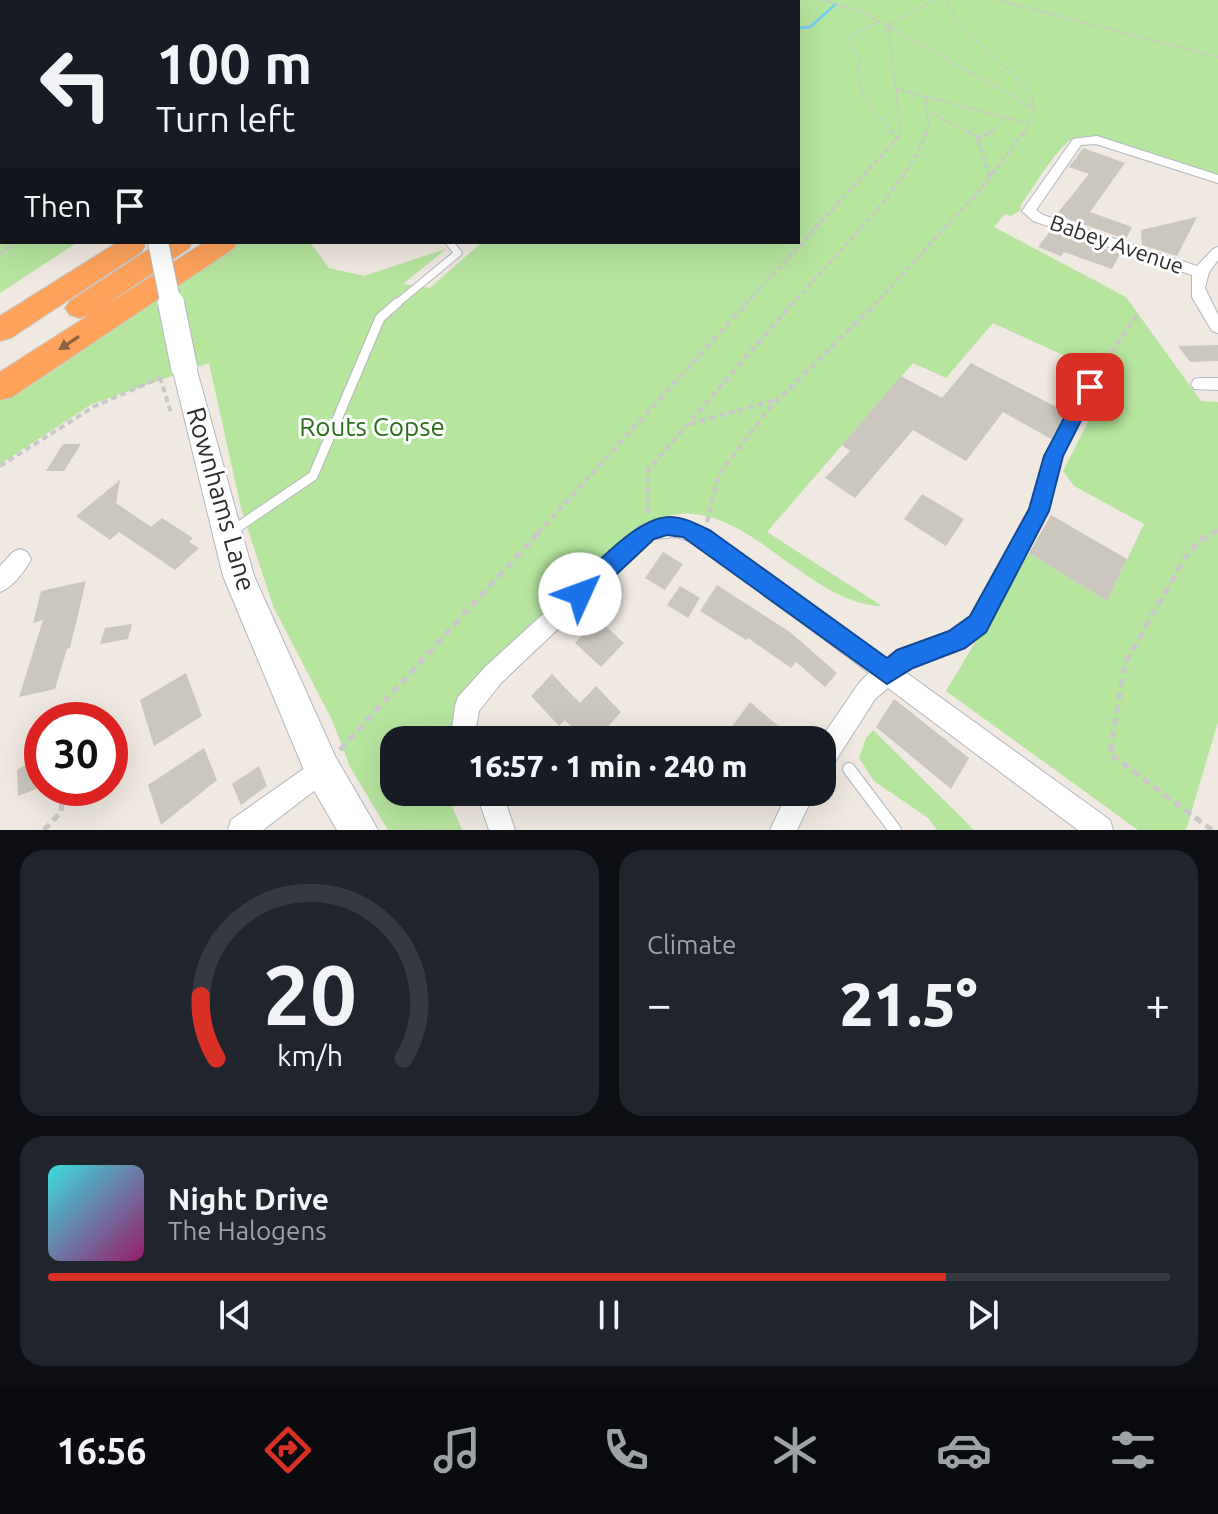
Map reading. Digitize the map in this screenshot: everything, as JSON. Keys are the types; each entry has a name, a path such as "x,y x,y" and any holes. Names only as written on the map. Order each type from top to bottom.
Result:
{"highway":[{"path":"0,307 93,244"},
{"path":"0,330 135,244"},
{"path":"0,362 176,244"},
{"path":"0,388 221,244"}],"street":[{"name":"Babey Avenue","path":"1199,272 1038,218 1029,211 1030,206 1077,142 1086,139 1218,179"},
{"name":"Rownhams Lane","path":"158,244 184,367 226,535 248,598 322,769 359,830"},
{"path":"1218,252 1199,272 1199,297 1218,327"},
{"path":"464,726 467,706 493,675 647,532 667,526 686,528 703,537 1100,830"},
{"path":"0,582 20,559"},
{"path":"836,738 867,691 887,672"},
{"path":"241,830 322,769"},
{"path":"494,806 502,830"},
{"path":"783,830 795,806"}],"lane":[{"path":"226,535 313,476 380,318 458,253 451,244"},
{"path":"887,672 905,659 956,640 978,624 1038,511 1053,456 1090,387"},
{"path":"849,769 895,830"}],"path":[{"path":"821,0 861,11 1035,109"},
{"path":"888,25 934,0"},
{"path":"946,0 957,20 1025,87 1035,109"},
{"path":"997,0 1218,57"},
{"path":"880,21 851,36 850,48 860,58 856,77 859,90 897,139"},
{"path":"322,769 901,134 888,25"},
{"path":"896,89 1028,123"},
{"path":"647,532 648,470 895,186 921,148 929,125 925,97"},
{"path":"703,537 719,474 781,398 858,323 990,176 1022,137 1035,109"},
{"path":"927,111 977,139 990,176"},
{"path":"977,139 995,130 1007,117"},
{"path":"1090,387 1138,313"},
{"path":"0,466 95,406 184,367"},
{"path":"688,424 781,398"},
{"path":"1212,830 1110,754 1125,663 1185,558 1199,541 1218,530"},
{"path":"44,830 58,818 64,806"}],"green space":[{"name":"Routs Copse","path":"800,0 1218,0 1218,176 1098,139 1075,138 1052,160 1020,206 1021,210 1011,216 1005,214 994,227 1126,297 1201,401 1218,402 1218,722 1186,830 1138,830 946,691 1029,553 1107,601 1144,524 1074,486 1063,471 1111,377 993,323 946,378 913,363 767,532 882,606 851,600 822,585 737,528 708,517 678,514 645,525 544,612 479,675 462,726 380,726 380,806 452,806 462,830 388,830 350,767 332,720 273,606 241,508 209,363 92,404 0,464 0,401 229,244 311,244 329,268 364,276 446,249 403,284 430,288 480,244 800,244"},
{"path":"0,244 75,244 0,293"},
{"path":"873,730 974,830 937,830 928,818 874,781 859,758 866,738"}],"building":[{"path":"1083,148 1125,163 1090,212 1132,227 1126,239 1056,215 1089,174 1069,167"},
{"path":"1197,217 1177,256 1142,245 1141,230"},
{"path":"1051,230 1120,254 1112,269 1064,252 1061,256 1038,247"},
{"path":"1218,345 1218,361 1190,362 1178,346"},
{"path":"971,363 1068,413 1051,439 1003,412 966,461 913,430 855,498 825,478 850,451 842,445 901,376 942,398"},
{"path":"63,444 81,444 64,471 46,471"},
{"path":"120,480 116,503 151,527 162,518 193,538 189,542 199,548 175,570 119,532 110,540 76,516"},
{"path":"922,494 964,519 946,546 904,519"},
{"path":"1051,515 1127,559 1107,601 1029,553"},
{"path":"663,552 683,564 665,590 645,578"},
{"path":"86,581 70,648 67,649 55,689 19,697 43,620 33,623 41,591"},
{"path":"717,585 790,632 837,673 825,687 796,662 791,668 748,638 746,640 700,611"},
{"path":"680,586 700,598 688,618 667,605"},
{"path":"598,619 624,643 601,667 575,643"},
{"path":"132,624 128,639 100,644 105,628"},
{"path":"186,673 202,716 154,746 140,700"},
{"path":"552,674 580,703 596,686 621,712 608,726 571,726 565,720 559,726 531,696"},
{"path":"894,699 969,758 951,789 876,727"},
{"path":"750,702 778,726 732,726"},
{"path":"204,748 217,780 161,825 148,785"},
{"path":"24,766 24,794 18,796 17,770"},
{"path":"259,766 267,786 241,805 232,784"}],"waterway":[{"path":"800,28 810,27 836,4"}],"route":[{"path":"580,594 647,532 667,526 686,528 703,537 887,672 905,659 956,640 978,624 1038,511 1053,456 1090,387"}]}
